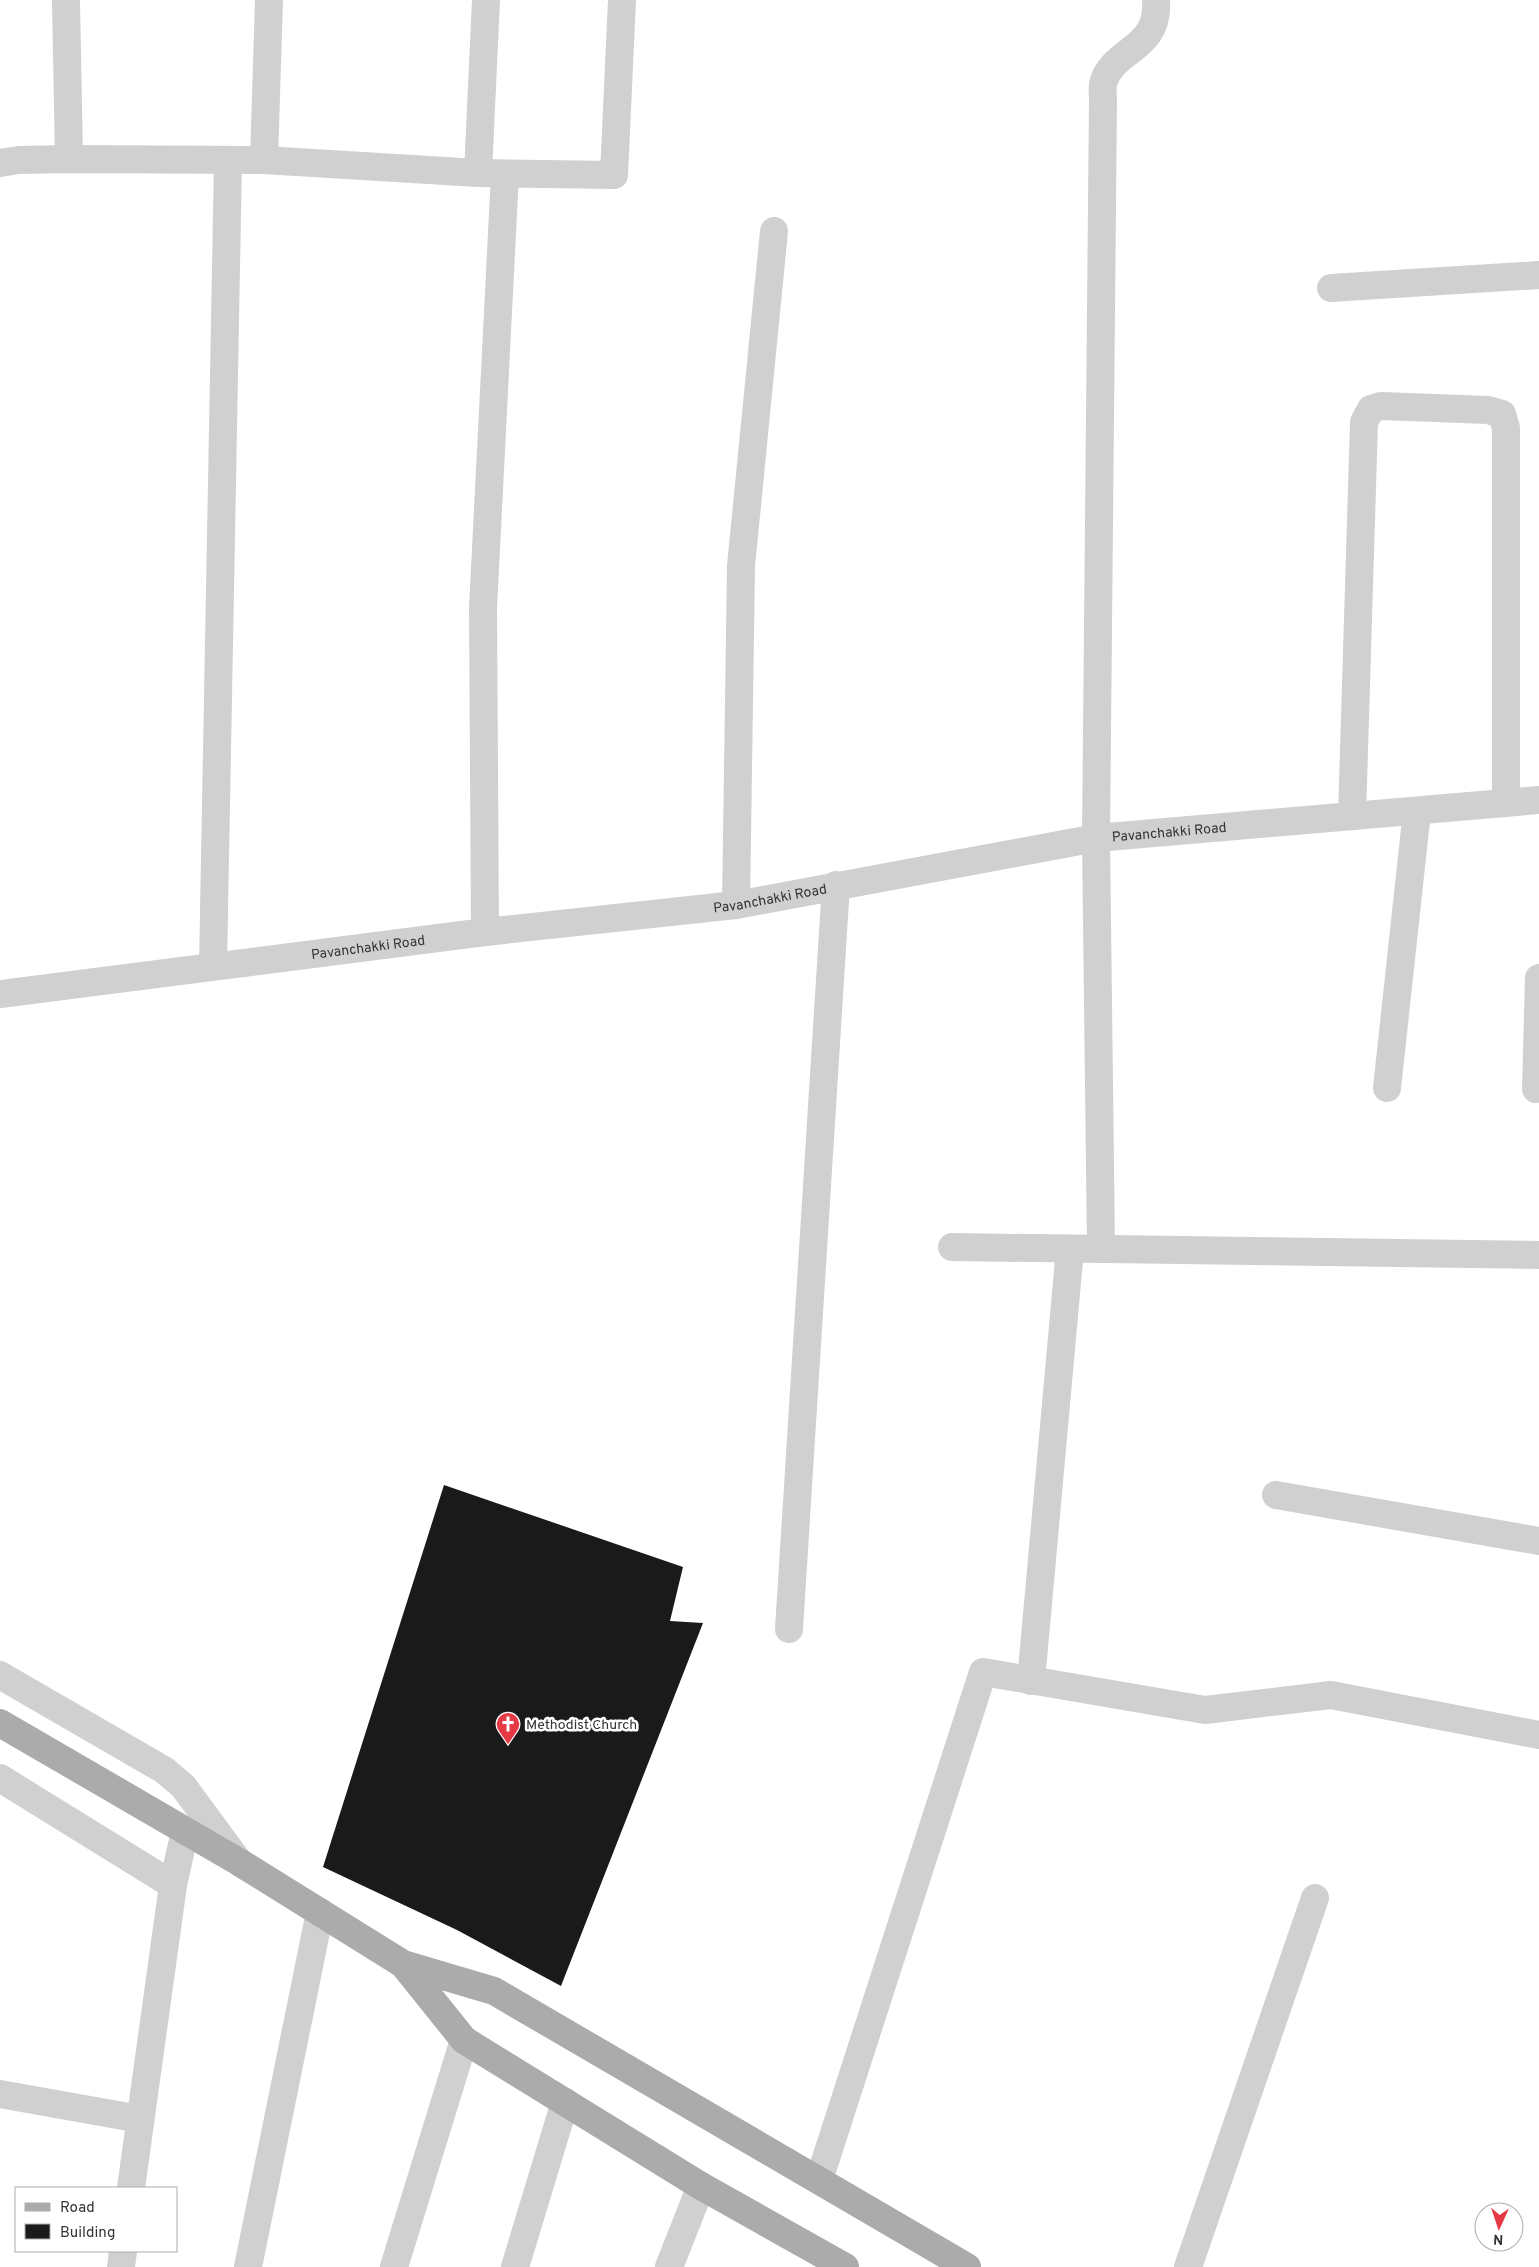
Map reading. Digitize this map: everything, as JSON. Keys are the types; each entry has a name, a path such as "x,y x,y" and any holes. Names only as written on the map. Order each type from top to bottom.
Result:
{"main road":[{"path":"0,1723 239,1862 403,1964 494,1992 968,2267"},
{"path":"403,1964 464,2040 701,2186 838,2265"}],"street":[{"path":"66,0 69,159"},
{"path":"264,160 269,0"},
{"path":"478,173 486,0"},
{"path":"0,163 19,160 69,159 264,160 478,173 614,175 622,0"},
{"path":"1101,1249 1096,838 1104,83 1110,70 1150,32 1156,21 1156,0"},
{"path":"213,966 228,160"},
{"path":"484,932 483,608 505,174"},
{"path":"736,905 741,566 774,231"},
{"path":"1331,288 1539,275"},
{"path":"1352,816 1364,422 1370,410 1380,406 1488,410 1502,414 1506,428 1506,803"},
{"name":"Pavanchakki Road","path":"0,994 484,932 736,905 1096,838 1539,800"},
{"path":"1386,1088 1417,811"},
{"path":"789,1629 836,885"},
{"path":"1536,1089 1539,978"},
{"path":"952,1248 1539,1254"},
{"path":"1031,1681 1070,1249"},
{"path":"1276,1495 1539,1541"},
{"path":"819,2180 983,1672 1205,1710 1331,1695 1539,1735"},
{"path":"0,1675 164,1770 183,1786 239,1862"},
{"path":"0,1778 173,1885"},
{"path":"131,2187 173,1885 174,1825"},
{"path":"1188,2267 1315,1898"},
{"path":"248,2267 320,1912"},
{"path":"394,2267 464,2040"},
{"path":"0,2094 140,2119"},
{"path":"515,2267 565,2102"},
{"path":"669,2267 701,2186"},
{"path":"121,2267 123,2252"}],"building":[{"name":"Methodist Church","path":"444,1485 683,1567 670,1621 703,1623 561,1986 457,1930 323,1867"}],"place":[{"name":"Methodist Church","path":"508,1745"}]}
